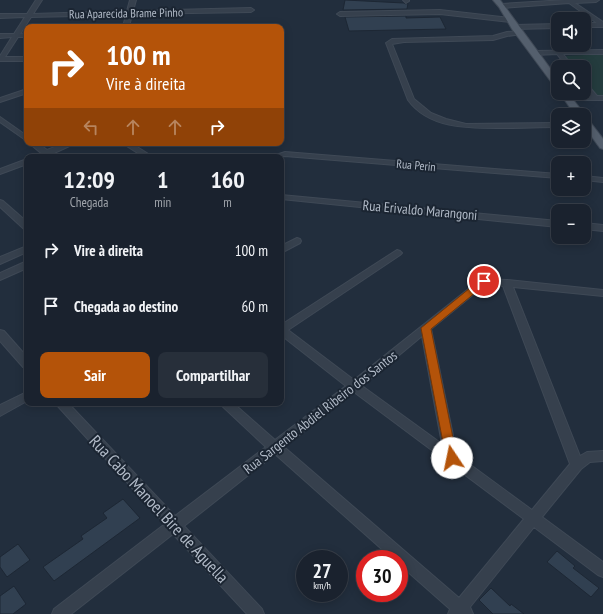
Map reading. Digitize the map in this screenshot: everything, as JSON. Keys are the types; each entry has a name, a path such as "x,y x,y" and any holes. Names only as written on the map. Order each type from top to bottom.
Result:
{"main road":[{"path":"496,0 502,6 515,27 551,76"},
{"path":"591,129 600,138 603,146"}],"street":[{"path":"0,61 39,0"},
{"path":"127,24 133,0"},
{"path":"502,6 596,0"},
{"path":"569,1 603,25"},
{"name":"Rua Aparecida Brame Pinho","path":"0,16 251,10"},
{"path":"340,14 440,12 515,27 551,26"},
{"path":"591,25 603,25"},
{"path":"515,27 507,34 493,38 404,40 389,43 411,100 416,108 424,113 466,126 551,125"},
{"path":"0,36 24,35"},
{"path":"534,53 603,52"},
{"path":"559,53 564,60"},
{"path":"0,61 24,59"},
{"path":"0,61 24,65"},
{"path":"0,100 24,91"},
{"path":"591,93 595,98"},
{"path":"591,98 603,98"},
{"path":"0,119 24,137"},
{"path":"36,146 48,154"},
{"path":"51,154 66,146"},
{"path":"131,146 144,154"},
{"name":"Rua Perin","path":"284,154 551,175"},
{"path":"0,172 24,162"},
{"path":"591,179 603,180"},
{"name":"Rua Erivaldo Marangoni","path":"284,197 551,223"},
{"path":"0,203 24,224"},
{"path":"591,227 603,228"},
{"path":"284,248 297,241"},
{"path":"0,261 24,250"},
{"path":"284,328 396,253"},
{"path":"0,277 24,265"},
{"name":"Rua Sargento Abdiel Ribeiro dos Santos","path":"59,614 354,386 484,281 603,293"},
{"path":"507,283 578,465"},
{"path":"426,328 452,458"},
{"path":"284,332 354,386 603,570"},
{"path":"0,334 24,361"},
{"path":"0,411 24,398"},
{"name":"Rua Cabo Manoel Bire de Aguella","path":"64,406 257,614"},
{"path":"228,406 460,612 533,519 578,465 587,457 603,456"}],"green space":[{"path":"603,54 603,97 597,96 591,89 591,60 567,60 564,56"}],"building":[{"path":"345,0 408,3 407,9 343,10"},
{"path":"406,16 406,18 440,17 446,29 349,31 345,17"},
{"path":"123,499 140,518 54,581 43,567 83,539 81,536 107,518 103,513"},
{"path":"18,544 30,560 7,577 0,567 0,557"},
{"path":"557,551 575,566 573,568 599,588 591,597 547,562"},
{"path":"14,586 26,604 13,614 0,614 0,596"},
{"path":"491,588 510,606 511,604 524,614 493,614 479,600"}],"route":[{"path":"452,458 426,328 484,281"}]}
